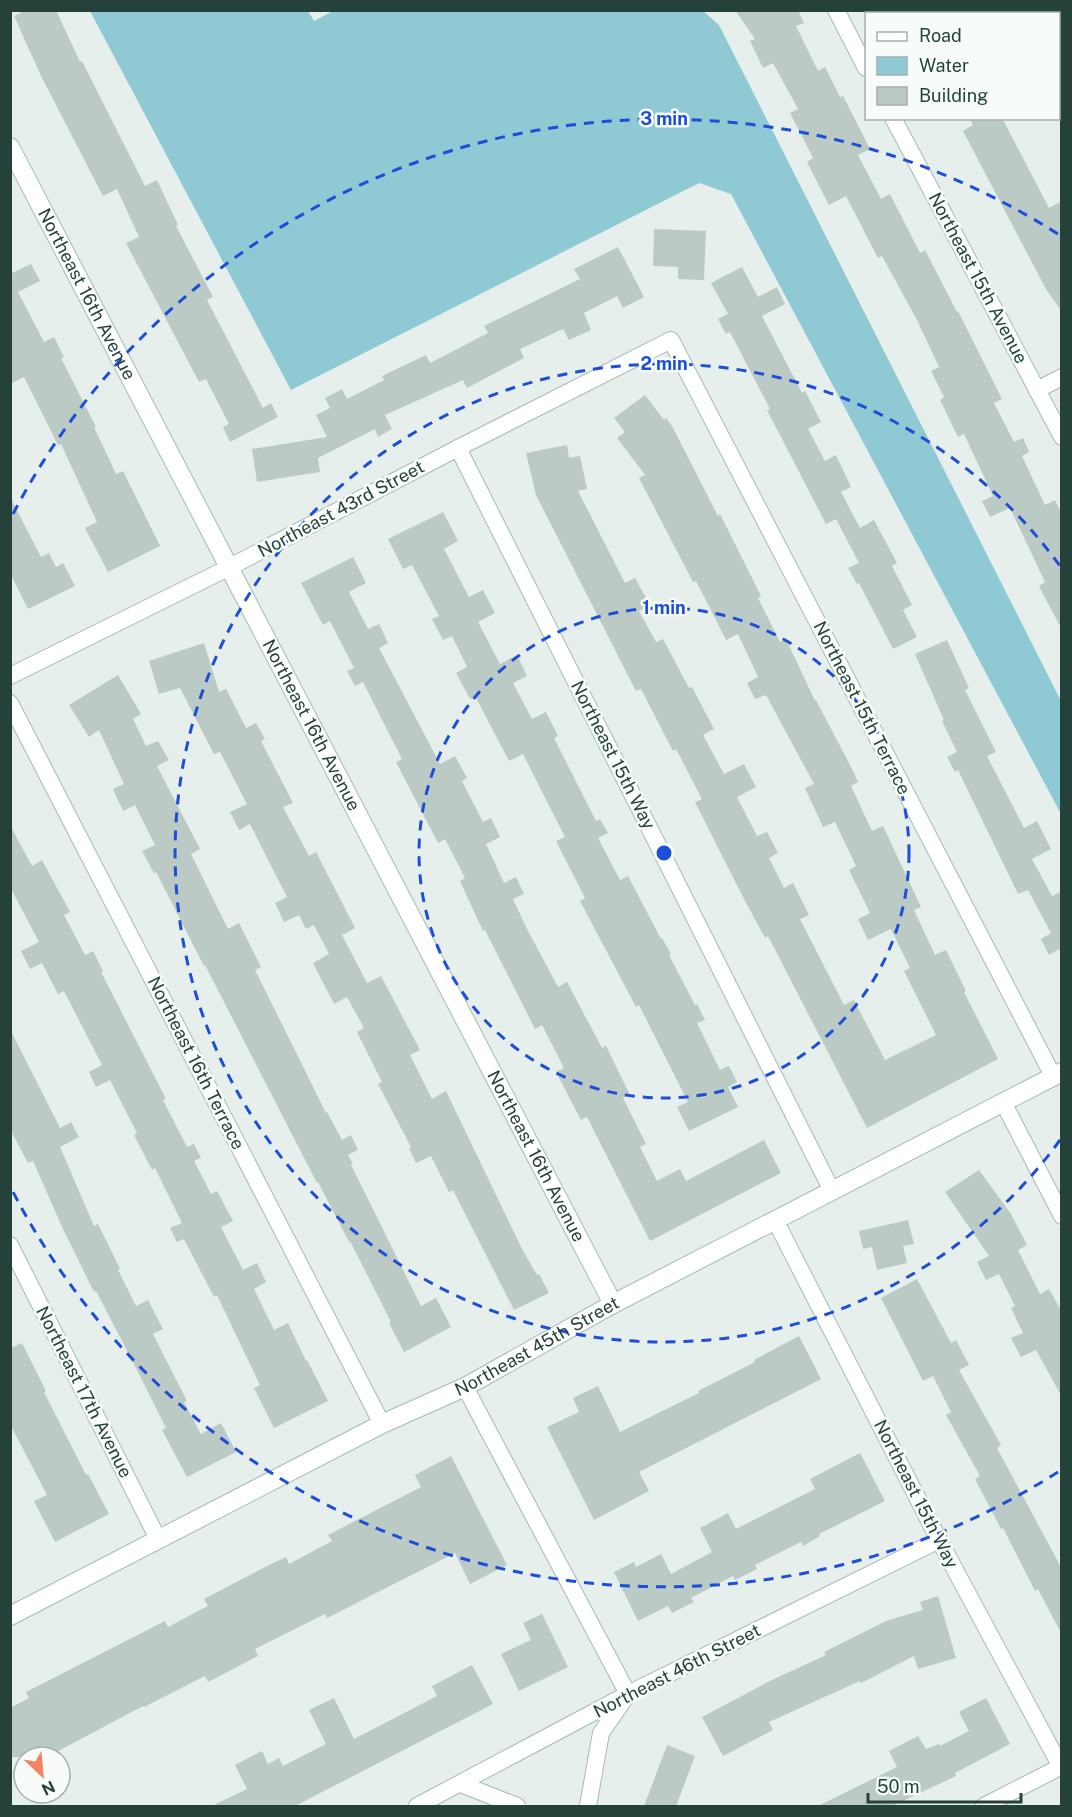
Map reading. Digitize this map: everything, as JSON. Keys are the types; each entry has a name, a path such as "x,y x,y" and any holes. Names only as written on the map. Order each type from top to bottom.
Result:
{"street":[{"path":"836,10 865,64"},
{"name":"Northeast 15th Avenue","path":"894,120 1062,438"},
{"name":"Northeast 16th Avenue","path":"10,147 612,1304"},
{"name":"Northeast 43rd Street","path":"10,676 228,568 671,340"},
{"name":"Northeast 15th Terrace","path":"671,340 1057,1074"},
{"path":"1037,390 1062,377"},
{"name":"Northeast 15th Way","path":"458,448 832,1191"},
{"name":"Northeast 16th Terrace","path":"10,703 382,1424"},
{"name":"Northeast 45th Street","path":"10,1616 382,1424 465,1387 612,1304 1057,1074"},
{"path":"1003,1102 1062,1216"},
{"name":"Northeast 15th Way","path":"776,1220 939,1540 1061,1767"},
{"name":"Northeast 17th Avenue","path":"10,1245 158,1539"},
{"path":"465,1387 628,1694 601,1733 588,1806"},
{"name":"Northeast 46th Street","path":"417,1806 628,1694 939,1540"},
{"path":"984,1806 1061,1767"},
{"path":"461,1784 517,1806"}],"water":[{"path":"335,10 702,10 719,25 1061,701 1061,814 731,194 699,183 291,390 90,11 308,11 314,21"}],"building":[{"path":"26,10 56,10 80,62 82,61 145,186 157,180 178,225 176,226 213,297 207,300 263,408 271,403 278,417 230,442 223,427 229,424 206,379 199,382 126,243 139,237 117,189 103,196 41,76 14,16"},
{"path":"735,10 798,10 804,23 796,26 818,71 825,67 840,97 843,96 870,149 858,155 881,199 890,194 920,253 925,250 958,311 1002,399 994,403 1014,442 1023,438 1029,452 1022,456 1045,505 1055,500 1062,514 1062,630 1039,586 1045,582 1010,508 990,517 982,501 993,496 964,434 958,437 940,400 944,397 931,371 939,367 917,320 882,256 878,258 846,196 829,205 807,162 813,158 790,113 798,109 773,63 763,68 750,41 755,39"},
{"path":"971,120 1003,120 1049,208 1062,201 1062,312 1046,289 963,131 973,125"},
{"path":"654,229 706,231 704,280 678,279 678,267 653,266"},
{"path":"618,247 644,297 623,308 617,296 584,313 591,330 569,340 563,329 520,349 524,358 467,388 463,380 385,415 392,429 378,437 375,429 318,458 320,472 257,482 252,449 327,437 316,415 330,408 325,398 342,389 347,399 384,380 382,376 426,355 430,363 488,333 484,326 580,279 574,269"},
{"path":"31,264 40,281 18,292 44,342 54,337 64,357 61,358 96,427 94,427 116,474 123,471 160,546 108,572 85,528 97,522 61,444 58,445 24,377 10,384 10,274"},
{"path":"742,267 758,297 777,287 785,304 762,316 802,393 805,391 821,422 808,429 825,461 836,455 851,487 841,492 860,528 874,520 897,563 892,566 912,605 903,610 917,637 893,649 859,583 857,584 848,568 859,563 836,519 826,524 730,332 726,334 718,319 728,314 711,283"},
{"path":"645,395 664,420 666,418 672,426 718,516 720,514 761,596 758,598 780,642 786,639 815,701 851,767 858,782 851,786 872,831 883,826 921,907 914,910 935,955 946,950 966,991 964,992 998,1059 867,1128 768,936 765,938 695,802 702,799 676,749 673,751 641,689 636,691 536,495 526,453 567,445 569,458 580,456 587,489 578,491 625,583 635,578 650,605 639,611 656,642 663,639 714,729 703,735 724,774 744,764 756,787 737,797 757,836 767,832 778,853 769,858 784,888 793,883 809,915 800,919 844,1005 854,1000 885,1060 936,1035 904,971 910,968 891,929 868,940 858,919 870,913 849,870 856,866 835,822 823,827 805,788 814,784 766,695 755,699 747,683 758,677 738,634 726,640 639,478 645,475 617,438 625,432 614,418"},
{"path":"10,497 41,557 49,553 56,567 63,563 75,586 28,609 10,573"},
{"path":"443,512 458,541 444,549 469,597 483,590 495,613 478,622 500,664 517,655 527,676 513,683 532,719 546,712 558,736 554,738 596,821 600,819 608,833 598,838 620,880 628,876 671,954 669,955 705,1020 697,1023 720,1070 729,1066 737,1082 728,1087 738,1107 689,1131 677,1107 688,1102 639,1005 636,1007 580,901 585,898 556,841 565,837 523,754 509,761 475,696 470,699 456,673 467,667 452,636 443,640 432,619 439,616 412,565 403,569 388,539"},
{"path":"353,557 366,583 349,592 368,629 379,624 388,643 379,648 440,764 455,756 467,778 462,781 483,822 491,818 500,837 486,844 504,883 516,877 524,894 513,899 558,987 567,982 602,1048 606,1046 630,1095 623,1098 646,1144 640,1147 657,1181 680,1169 686,1181 764,1140 781,1173 650,1241 587,1117 581,1120 556,1072 564,1068 542,1025 535,1029 485,930 483,931 460,881 465,878 445,839 438,843 396,762 402,759 363,682 355,686 347,671 354,668 330,621 323,625 301,583"},
{"path":"947,640 969,688 965,690 996,752 987,756 1024,828 1037,821 1051,849 1032,859 1052,896 1062,891 1062,954 1059,949 1049,955 1041,939 1051,933 1028,890 1018,894 958,770 955,772 947,757 957,752 915,654"},
{"path":"204,643 219,692 226,689 246,728 256,723 265,739 261,741 293,803 283,807 309,856 316,852 355,928 342,935 367,983 381,976 420,1050 410,1055 432,1099 446,1091 522,1249 549,1293 514,1310 453,1190 449,1192 431,1156 416,1163 409,1148 411,1147 378,1084 382,1082 357,1032 364,1028 347,997 334,1004 313,963 329,954 314,925 306,929 299,915 284,922 275,903 287,897 250,824 239,830 230,812 247,804 220,752 214,754 180,688 159,694 149,661"},
{"path":"118,675 141,714 133,719 146,746 158,741 169,760 157,766 200,849 191,854 228,929 239,923 261,967 255,970 326,1113 342,1140 351,1135 358,1150 348,1155 353,1164 351,1165 421,1306 436,1298 451,1327 404,1352 350,1241 317,1183 156,872 154,873 142,851 155,845 135,805 123,811 113,789 124,784 99,730 89,737 69,705"},
{"path":"10,825 32,866 42,860 70,912 64,915 85,955 93,951 103,971 101,972 166,1099 163,1100 187,1147 194,1144 201,1158 194,1161 211,1194 217,1191 233,1221 221,1227 243,1270 257,1263 266,1282 254,1289 274,1330 288,1323 328,1401 274,1428 254,1388 260,1385 217,1295 214,1297 184,1239 177,1242 170,1228 182,1223 155,1168 152,1170 134,1135 137,1133 110,1080 96,1087 89,1072 102,1065 64,991 58,994 42,963 30,969 21,951 39,942 10,887"},
{"path":"10,1029 60,1128 71,1122 79,1137 60,1147 94,1226 98,1224 136,1306 148,1300 163,1329 153,1334 201,1434 221,1423 236,1452 187,1477 162,1430 166,1428 134,1364 96,1291 94,1292 63,1229 33,1161 28,1163 10,1129"},
{"path":"979,1170 1011,1214 1027,1245 1018,1250 1040,1294 1049,1289 1062,1312 1062,1397 1036,1350 1021,1357 1011,1338 1023,1333 1011,1308 1015,1306 999,1274 986,1280 977,1262 989,1256 945,1192"},
{"path":"908,1220 914,1244 903,1246 907,1263 877,1270 872,1247 863,1249 859,1231"},
{"path":"917,1279 951,1343 956,1340 969,1365 959,1370 1001,1445 997,1448 1062,1569 1062,1635 1038,1589 1035,1591 975,1479 980,1476 946,1415 951,1412 933,1376 923,1381 881,1298"},
{"path":"799,1336 821,1379 639,1472 649,1491 594,1520 547,1427 579,1412 573,1398 598,1386 620,1432 699,1393 698,1391"},
{"path":"22,1343 86,1475 88,1474 109,1514 55,1542 34,1501 47,1495 10,1424 10,1348"},
{"path":"860,1453 885,1501 819,1534 820,1536 803,1546 801,1542 755,1565 757,1569 735,1580 733,1576 691,1598 694,1602 672,1613 668,1606 638,1621 614,1572 634,1562 636,1567 661,1554 671,1574 712,1552 700,1528 728,1513 736,1529 815,1489 810,1479"},
{"path":"451,1456 507,1565 470,1584 455,1553 327,1618 325,1614 255,1649 258,1656 208,1682 205,1676 70,1745 12,1745 12,1757 10,1757 10,1708 29,1698 26,1692 165,1621 168,1627 208,1606 204,1599 267,1566 286,1557 289,1564 332,1541 328,1535 421,1487 415,1475"},
{"path":"938,1596 956,1658 918,1669 914,1656 861,1683 860,1681 769,1722 773,1730 723,1756 702,1717 826,1655 824,1652 886,1621 923,1610 920,1602"},
{"path":"542,1614 568,1667 519,1691 501,1654 531,1640 523,1623"},
{"path":"472,1665 493,1704 295,1806 212,1806 247,1789 235,1765 262,1751 268,1764 279,1758 283,1766 326,1744 309,1710 334,1698 354,1739 437,1696 432,1686"},
{"path":"986,1698 1010,1744 955,1773 956,1776 892,1806 818,1806 897,1767 889,1751 918,1736 926,1749 939,1744 940,1746 969,1731 959,1712"},
{"path":"667,1745 695,1756 676,1806 644,1806"}]}
